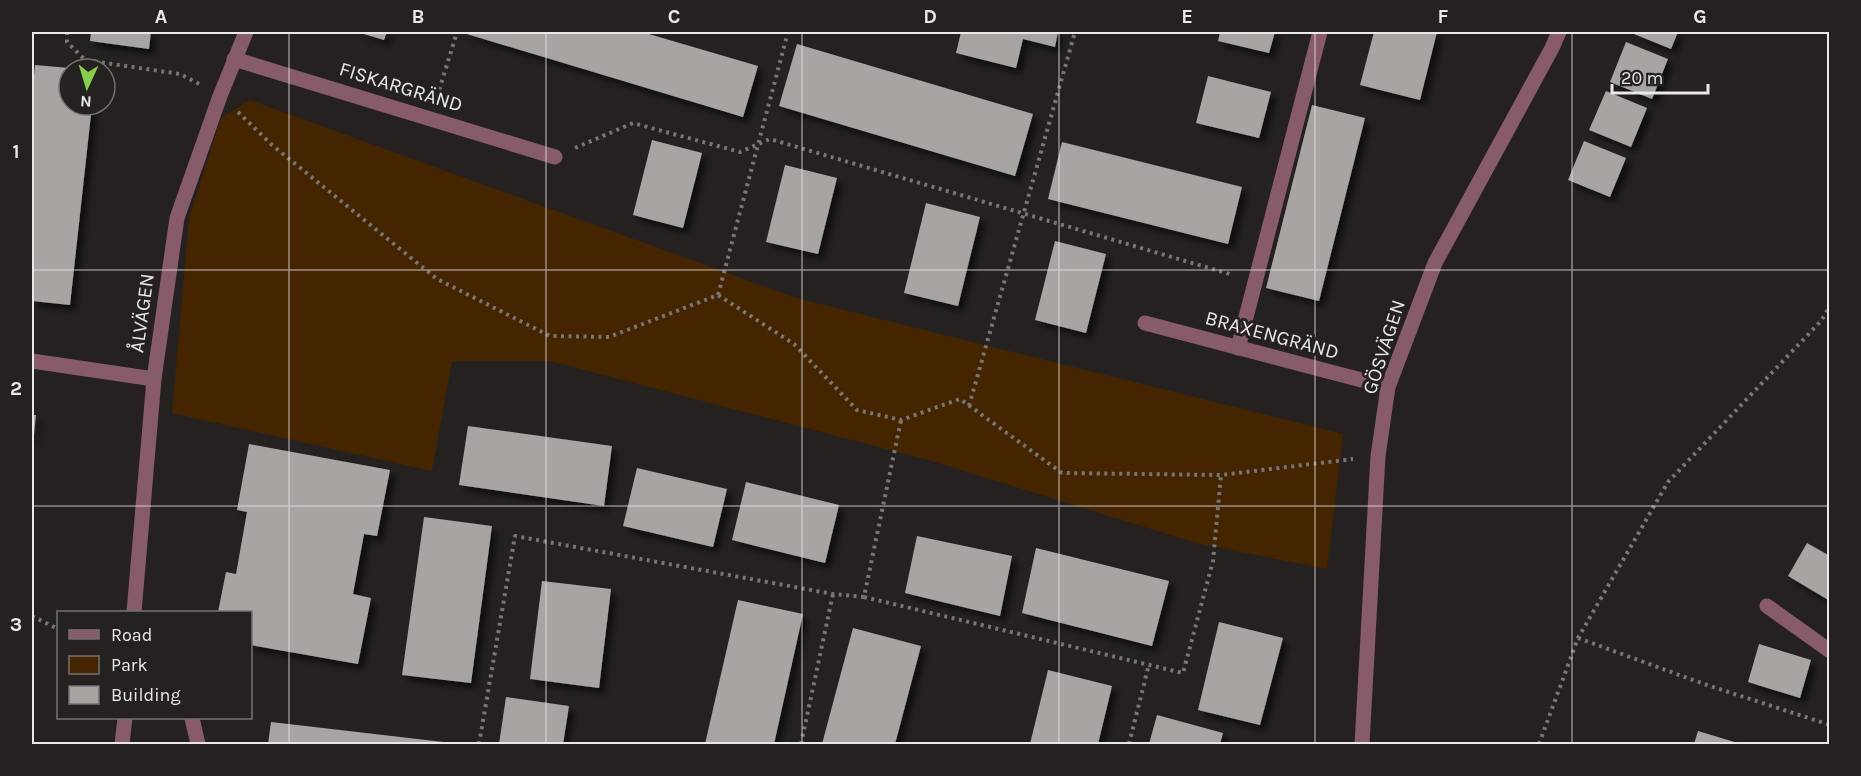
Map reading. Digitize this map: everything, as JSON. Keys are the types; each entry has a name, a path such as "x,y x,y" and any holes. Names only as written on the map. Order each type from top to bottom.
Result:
{"street":[{"name":"ÅLVÄGEN","path":"134,611 154,379 177,218 220,96 246,32"},
{"path":"1238,348 1320,32"},
{"name":"GÖSVÄGEN","path":"1362,744 1378,456 1388,387 1435,263 1559,32"},
{"name":"FISKARGRÄND","path":"234,59 555,157"},
{"name":"BRAXENGRÄND","path":"1145,323 1388,387"},
{"path":"32,361 154,379"},
{"path":"1767,606 1830,651"},
{"path":"122,744 125,719"},
{"path":"192,719 198,744"}],"path":[{"path":"67,32 67,42 85,60 180,74 220,96 272,145 437,279 550,336 609,337 718,294"},
{"path":"431,118 457,32"},
{"path":"718,294 788,32"},
{"path":"969,406 1075,32"},
{"path":"555,157 633,123 740,152 770,140 1255,281"},
{"path":"718,294 794,344 856,410 901,420 960,399 1062,473 1221,475 1378,456"},
{"path":"1539,744 1578,638 1668,482 1821,321 1830,306"},
{"path":"864,597 901,420"},
{"path":"479,744 515,536 833,594 864,597 1183,673 1213,561 1221,475"},
{"path":"801,744 833,594"},
{"path":"32,616 57,628"},
{"path":"1578,638 1704,684 1830,725"},
{"path":"1129,744 1149,664"}],"green space":[{"path":"250,100 796,298 1343,434 1327,569 1196,543 932,461 550,361 452,361 432,471 172,413 189,218 221,118"}],"building":[{"path":"91,32 151,32 149,49 90,41"},
{"path":"357,32 387,32 384,40"},
{"path":"460,32 642,32 758,66 743,117"},
{"path":"961,32 1058,32 1055,47 1023,39 1016,68 956,53"},
{"path":"1220,32 1275,32 1269,53 1218,41"},
{"path":"1374,32 1437,32 1420,100 1360,85"},
{"path":"1629,32 1678,32 1671,49"},
{"path":"1626,42 1668,59 1652,99 1610,82"},
{"path":"797,44 1033,114 1015,176 779,106"},
{"path":"35,65 57,67 57,117 91,117 70,305 32,301 32,95"},
{"path":"1208,76 1271,92 1259,138 1196,123"},
{"path":"1606,91 1647,108 1631,147 1589,130"},
{"path":"1312,105 1365,118 1319,301 1266,288"},
{"path":"652,140 702,153 683,228 633,215"},
{"path":"1584,141 1626,158 1610,197 1568,180"},
{"path":"1062,142 1242,187 1228,244 1048,199"},
{"path":"785,165 837,178 818,254 766,242"},
{"path":"926,203 980,217 958,306 904,293"},
{"path":"1055,241 1106,254 1086,333 1035,320"},
{"path":"32,415 36,415 33,444 32,444"},
{"path":"468,426 612,446 604,506 459,485"},
{"path":"249,444 390,470 377,536 364,534 353,594 371,598 358,664 252,645 252,611 218,611 226,572 236,574 247,512 237,510"},
{"path":"637,468 727,489 713,547 623,526"},
{"path":"746,482 839,505 825,563 732,540"},
{"path":"424,517 492,526 471,683 402,675"},
{"path":"917,536 1012,556 1000,616 905,593"},
{"path":"1807,543 1830,556 1830,601 1788,576"},
{"path":"1036,548 1169,581 1152,646 1022,613"},
{"path":"542,581 611,589 599,688 530,679"},
{"path":"738,600 803,614 774,744 705,744"},
{"path":"1219,622 1283,638 1260,725 1198,710"},
{"path":"853,628 921,646 895,744 822,744"},
{"path":"1759,644 1811,660 1800,698 1748,682"},
{"path":"1048,670 1112,686 1098,744 1030,744"},
{"path":"506,697 569,706 563,744 499,744"},
{"path":"1157,715 1223,733 1220,744 1149,744"},
{"path":"271,722 452,743 268,744"},
{"path":"1698,731 1741,744 1694,744"}]}
